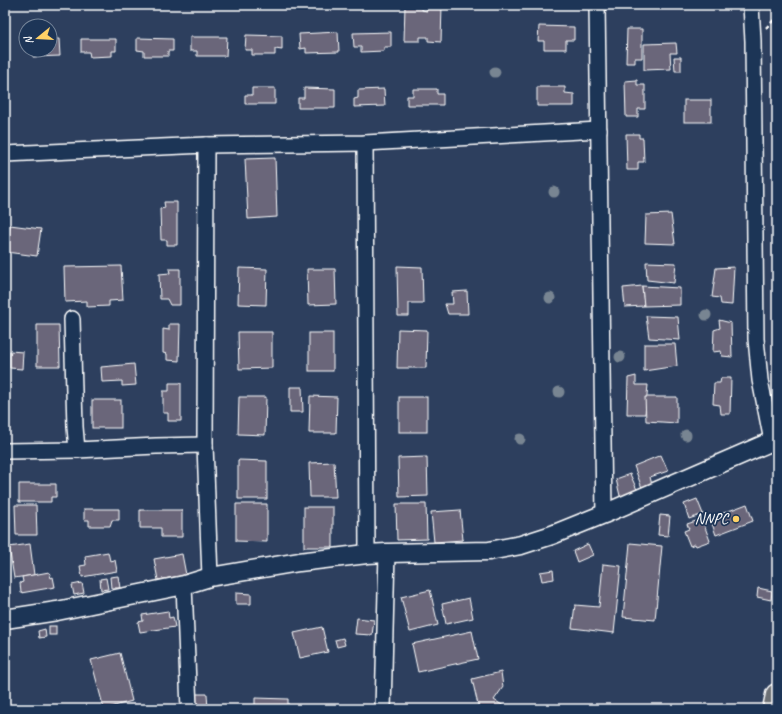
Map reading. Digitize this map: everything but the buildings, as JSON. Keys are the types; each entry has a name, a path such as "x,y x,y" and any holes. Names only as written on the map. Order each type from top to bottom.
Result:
{"highway":[{"path":"774,709 777,695"}],"street":[{"path":"597,5 604,514"},
{"path":"5,619 58,611 210,577 299,562 366,554 489,551 521,545 552,535 604,514 774,440 760,380 756,339 753,41 751,5"},
{"path":"5,154 206,145 365,143 599,130"},
{"path":"365,143 366,554"},
{"path":"206,145 205,445 210,577"},
{"path":"72,319 77,450"},
{"path":"5,451 205,445"},
{"path":"383,709 387,553"},
{"path":"184,584 189,709"}],"place":[{"name":"NNPC","path":"736,519"}]}
